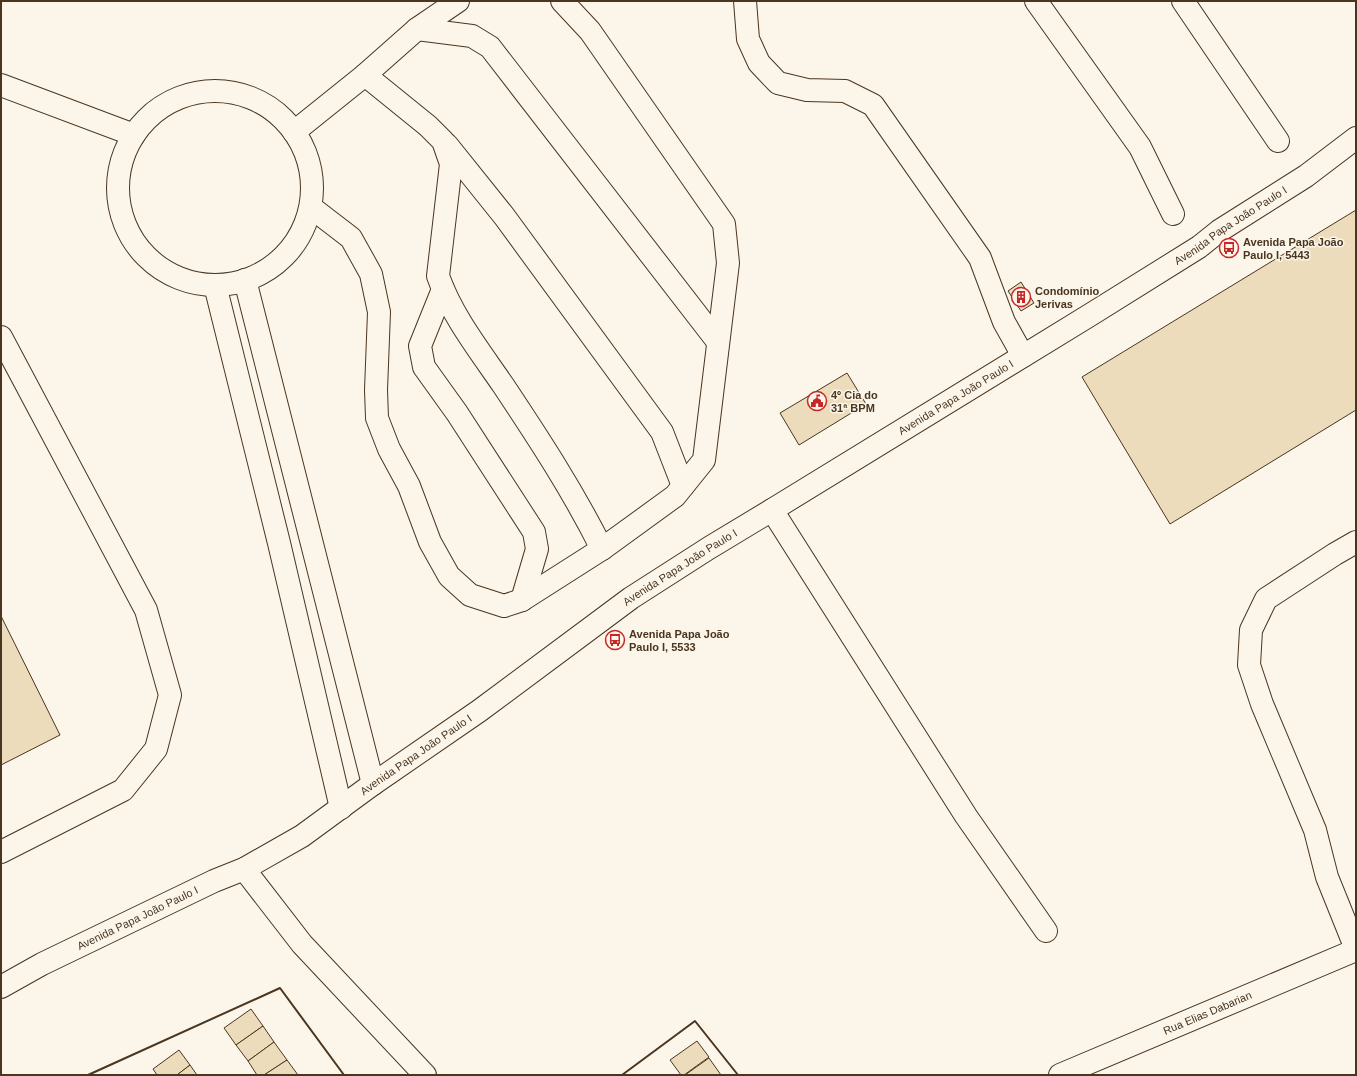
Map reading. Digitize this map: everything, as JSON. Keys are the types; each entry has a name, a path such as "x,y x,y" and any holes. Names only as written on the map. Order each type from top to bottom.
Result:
{"main road":[{"path":"294,132 365,75 417,29 458,1"},
{"path":"312,208 351,238 371,274 379,312 376,390 377,418 389,449 409,486 430,542 449,576 470,596 504,606 522,600 602,549 675,496 704,460 728,263 724,224 590,32 562,1"},
{"path":"745,1 748,39 759,63 778,83 807,90 845,91 873,106 980,258 1004,322 1023,356"},
{"path":"1036,1 1140,147 1173,214"},
{"path":"1183,1 1278,141"},
{"path":"417,29 472,36 490,47 718,342"},
{"path":"365,75 428,126 443,141 504,216 662,432 683,486"},
{"path":"1,85 134,135"},
{"path":"215,91 246,95 274,110 286,121 294,132 310,161 313,193 312,208 306,224 290,251 265,272 236,284 207,286 179,279 154,265 135,243 122,218 118,190 122,161 134,135 155,111 183,96 215,91"},
{"name":"Avenida Papa João Paulo I","path":"1,987 49,961 214,881 244,869 302,836 373,784 479,711 631,598 709,548 1199,247 1219,231 1306,176 1356,138"},
{"path":"443,141 450,164 438,276 443,289 456,315 552,459 585,515 602,549"},
{"path":"245,280 373,784"},
{"path":"215,285 341,808"},
{"path":"443,289 420,346 424,367 457,413 534,532 537,549 522,600"},
{"path":"1,337 146,610 170,695 156,749 124,790 1,852"},
{"path":"772,510 966,816 1046,931"},
{"path":"1356,542 1266,599 1251,630 1250,665 1262,704 1315,830 1327,877 1356,950"},
{"path":"244,869 302,944 425,1075"},
{"name":"Rua Elias Dabarian","path":"1060,1075 1356,950"}],"building":[{"path":"1356,210 1356,410 1170,524 1082,377"},
{"name":"Condomínio Jerivas","path":"1021,282 1034,303 1021,311 1008,291"},
{"path":"847,373 866,404 799,445 780,413"},
{"path":"1,616 60,735 1,765"},
{"path":"251,1009 263,1026 236,1045 224,1028"},
{"path":"263,1026 274,1042 248,1061 236,1045"},
{"path":"697,1041 709,1057 684,1075 681,1075 670,1060"},
{"path":"274,1042 287,1060 264,1075 257,1075 248,1061"},
{"path":"179,1050 190,1065 177,1075 157,1075 153,1069"},
{"path":"709,1058 721,1075 685,1075"},
{"path":"287,1060 298,1075 264,1075"},
{"path":"190,1065 197,1075 177,1075"}],"wall":[{"path":"88,1075 280,988 344,1075"},
{"path":"622,1075 695,1021 738,1075"}],"place":[{"name":"Avenida Papa João Paulo I, 5443","path":"1229,248"},
{"name":"Condomínio Jerivas","path":"1021,297"},
{"name":"4º Cia do 31ª BPM","path":"817,401"},
{"name":"Avenida Papa João Paulo I, 5533","path":"615,640"}]}
